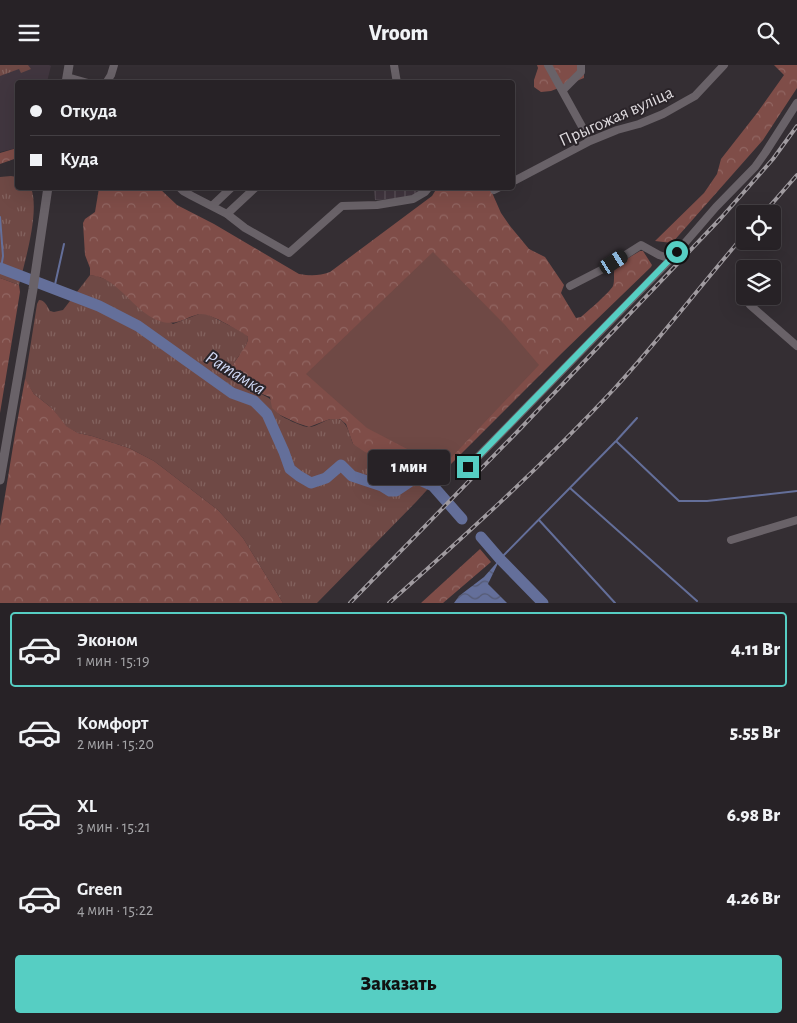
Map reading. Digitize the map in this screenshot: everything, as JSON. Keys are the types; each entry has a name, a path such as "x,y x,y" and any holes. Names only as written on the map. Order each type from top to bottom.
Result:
{"street":[{"path":"67,80 69,65"},
{"path":"108,80 114,65"},
{"path":"394,65 396,80"},
{"path":"548,65 590,141"},
{"path":"563,90 581,72 581,65"},
{"name":"Прыгожая вуліца","path":"515,180 590,141 617,129 639,124 663,114 695,96 724,65"},
{"path":"468,467 671,259 716,207 755,167 797,103"},
{"path":"0,480 48,190"},
{"path":"183,190 228,214 244,228 289,253 342,207 413,199 427,190"},
{"path":"212,206 229,190"},
{"path":"228,214 253,190"},
{"path":"570,286 605,269 641,245 671,259"},
{"path":"750,305 797,346"},
{"path":"731,540 797,521"}],"shaded area":[{"path":"0,65 51,66 48,80 15,80 15,148 0,152"},
{"path":"374,190 422,190 414,196 405,198 375,200"}],"green space":[{"path":"0,65 28,65 31,69 21,73 19,69 0,76"},
{"path":"537,65 584,65 584,78 551,91 541,92 534,87"},
{"path":"774,65 797,65 797,88 763,140 672,243 655,241 704,193 717,174 721,159 784,75"},
{"path":"15,149 15,159 0,164 0,153"},
{"path":"0,177 15,177 15,190 31,190 33,198 34,209 31,236 19,285 0,278"},
{"path":"99,190 161,190 177,205 214,224 299,274 311,275 330,272 432,196 436,190 491,190 501,213 510,226 529,249 545,257 564,285 561,293 576,318 581,317 611,289 614,284 615,266 640,251 643,251 652,265 446,469 421,460 407,462 386,460 365,452 353,444 346,424 340,419 330,419 309,427 280,415 272,408 270,397 246,386 232,373 233,364 246,346 248,337 243,333 216,319 201,314 173,323 157,320 140,309 109,282 100,277 90,275 90,268 85,255 83,223 85,219 95,212"},
{"path":"433,252 505,325 539,365 447,462 411,451 367,428 306,374"},
{"path":"90,275 107,280 173,324 199,314 207,314 244,333 248,337 247,342 233,365 233,374 238,381 269,398 278,413 285,418 308,427 332,419 341,420 353,444 407,462 421,460 446,469 317,603 283,603 243,538 218,510 154,461 129,448 78,433 65,426 53,409 34,394 25,380 39,300 44,302 50,311 63,310"},
{"path":"0,278 19,285 20,292 0,413"},
{"path":"25,379 34,394 53,409 66,426 78,433 129,448 154,461 218,510 243,538 283,603 0,603 0,526"},
{"path":"480,549 491,562 443,603 421,603"}],"water":[{"path":"500,559 488,584 507,603 454,603 459,596 484,577"}],"waterway":[{"path":"0,217 3,256 1,268"},
{"path":"54,289 64,244"},
{"name":"Ратамка","path":"0,268 99,306 138,326 232,393 254,401 267,414 290,469 311,483 326,478 341,465 352,476 382,486 390,491 396,491 414,479 433,486 462,519"},
{"path":"617,440 637,418"},
{"path":"499,560 616,441 679,501 707,501 797,491"},
{"path":"570,488 697,601"},
{"path":"539,520 615,603"},
{"name":"Ратамка","path":"481,537 543,603"}],"railway":[{"path":"350,603 520,429 721,218 773,159 797,126"},
{"path":"771,205 797,175"},
{"path":"389,603 505,498 561,444 615,388 736,245"}],"route":[{"path":"468,467 677,252"}]}
